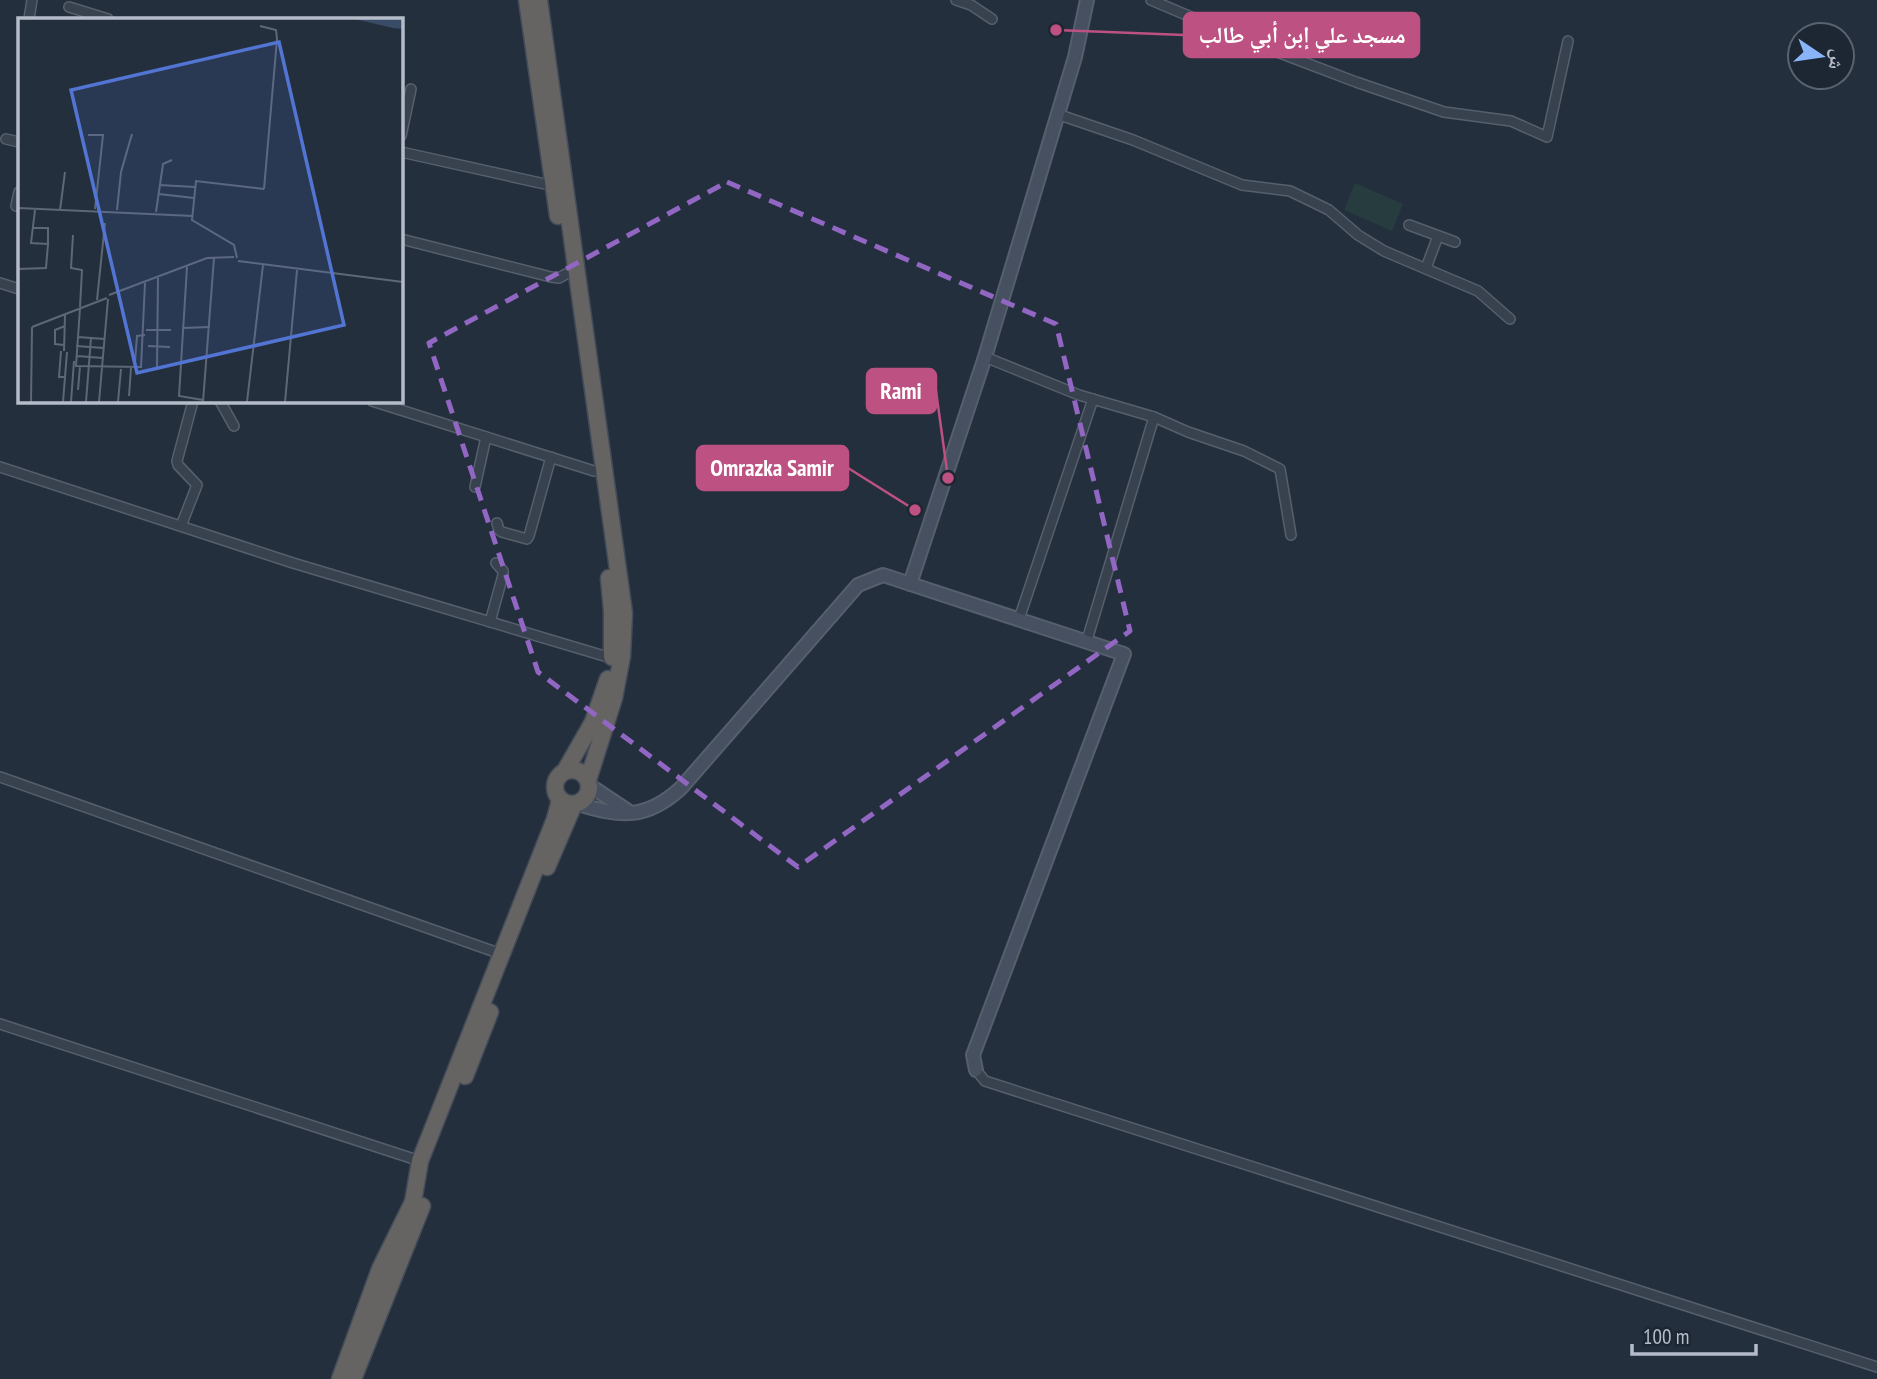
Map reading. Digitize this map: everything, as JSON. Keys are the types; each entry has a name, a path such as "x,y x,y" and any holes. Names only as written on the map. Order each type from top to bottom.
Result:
{"highway":[{"path":"527,0 611,592 611,657 599,708 580,747 555,784 556,793 571,803"},
{"path":"340,1379 380,1269 413,1202 420,1161 555,820 571,803 587,796 614,698 622,656 624,613 539,0"},
{"path":"565,771 578,771 589,783"},
{"path":"353,1379 422,1205 430,1163 571,803"}],"main road":[{"path":"910,584 985,357 1074,57 1087,0"},
{"path":"571,803 604,811 629,811 652,810 666,802 858,585 883,575 1124,654 972,1055 976,1070"},
{"path":"589,783 629,811"}],"street":[{"path":"29,18 32,0"},
{"path":"956,0 971,5 992,19"},
{"path":"1151,0 1356,82 1444,112 1511,121 1547,137 1568,41"},
{"path":"69,7 105,18"},
{"path":"402,131 411,89"},
{"path":"1057,114 1133,140 1242,185 1290,191 1329,211 1358,235 1384,251 1478,291 1510,319"},
{"path":"6,139 18,142"},
{"path":"402,152 554,186"},
{"path":"16,206 18,197"},
{"path":"1409,225 1455,242"},
{"path":"1426,268 1438,236"},
{"path":"402,239 551,277 559,278 566,274"},
{"path":"0,283 18,289"},
{"path":"985,357 1093,400 1154,417 1244,451 1280,470 1291,535"},
{"path":"1019,619 1093,400"},
{"path":"181,526 190,509 197,485 177,461 193,402"},
{"path":"221,402 234,426"},
{"path":"375,402 594,471"},
{"path":"1087,640 1154,417"},
{"path":"475,486 486,437"},
{"path":"497,523 502,532 529,537 551,457"},
{"path":"0,467 293,563 611,657"},
{"path":"490,622 503,575 503,571 495,563"},
{"path":"0,777 501,954"},
{"path":"0,1024 420,1161"},
{"path":"976,1070 985,1081 1877,1367"}],"highlighted area":[{"path":"727,182 1056,324 1130,631 798,867 538,672 429,343"}],"green space":[{"path":"1355,183 1403,204 1392,231 1344,210"}],"place":[{"name":"مسجد علي إبن أبي طالب","path":"1056,30"},
{"name":"Rami","path":"948,478"},
{"name":"Omrazka Samir","path":"915,510"}]}
